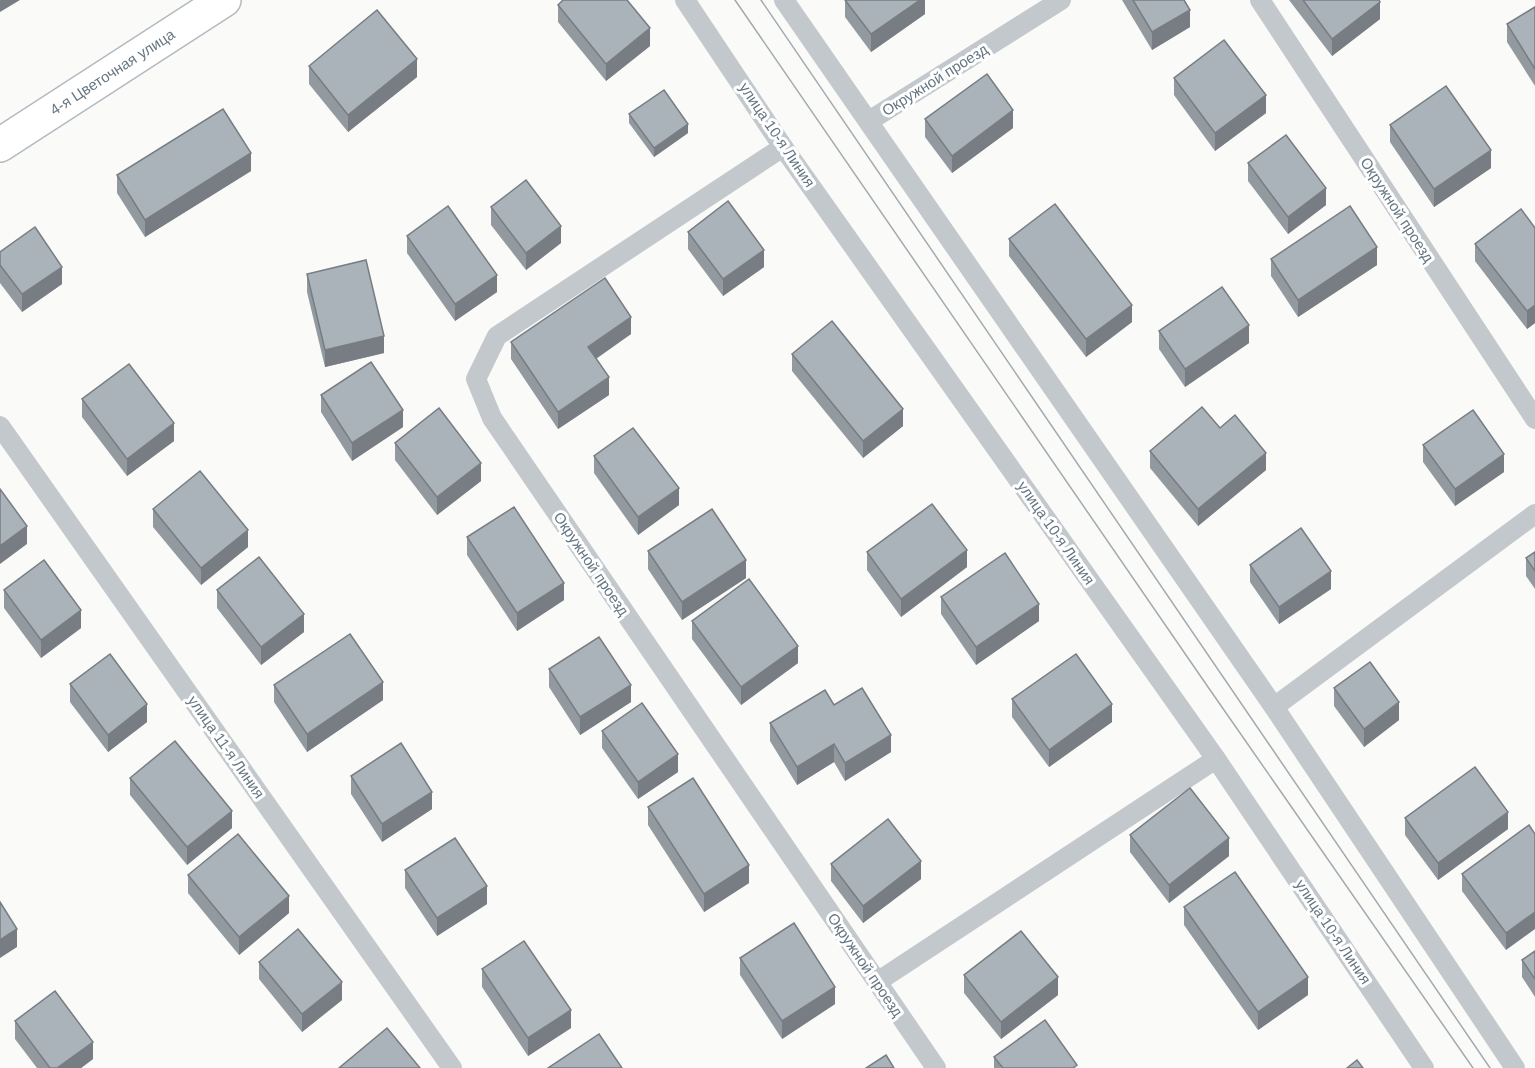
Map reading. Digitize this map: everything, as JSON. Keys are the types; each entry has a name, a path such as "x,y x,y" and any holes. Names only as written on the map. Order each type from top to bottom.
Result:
{"street":[{"name":"4-я Цветочная улица","path":"0,145 224,0"}],"lane":[{"name":"улица 10-я Линия","path":"685,0 783,147 1216,759 1424,1068"},
{"path":"784,0 1274,707 1515,1068"},
{"name":"Окружной проезд","path":"869,121 1061,0"},
{"name":"Окружной проезд","path":"1260,0 1535,419"},
{"name":"Окружной проезд","path":"783,147 497,336 476,379 492,418 936,1068"},
{"name":"улица 11-я Линия","path":"0,426 452,1068"},
{"path":"1274,707 1535,514"},
{"path":"877,982 1216,759"}],"building":[{"path":"563,0 627,0 650,28 606,64 558,5"},
{"path":"845,0 920,0 871,34"},
{"path":"1133,0 1184,0 1190,10 1152,32"},
{"path":"1303,0 1379,0 1380,2 1332,39"},
{"path":"1535,7 1535,69 1507,24"},
{"path":"377,10 417,59 348,115 309,66"},
{"path":"1224,40 1266,95 1215,133 1174,78"},
{"path":"987,74 1013,110 952,156 925,119"},
{"path":"1446,86 1491,150 1434,189 1390,125"},
{"path":"664,90 688,124 654,148 629,114"},
{"path":"223,109 251,153 145,220 117,175"},
{"path":"1286,135 1326,188 1288,217 1248,163"},
{"path":"526,180 561,226 526,253 491,207"},
{"path":"728,201 764,250 723,279 688,232"},
{"path":"1055,204 1132,305 1086,339 1009,239"},
{"path":"448,206 497,275 455,304 407,236"},
{"path":"1350,206 1377,247 1298,300 1271,259"},
{"path":"1521,209 1535,228 1535,305 1527,311 1475,244"},
{"path":"35,227 62,267 22,294 0,265 0,252"},
{"path":"366,260 384,336 325,350 307,274"},
{"path":"605,278 631,317 588,347 609,377 558,412 511,342"},
{"path":"1222,287 1249,325 1185,369 1159,331"},
{"path":"832,321 903,409 863,441 792,354"},
{"path":"371,362 403,410 352,443 321,395"},
{"path":"129,364 174,423 127,459 82,399"},
{"path":"1202,407 1220,428 1235,415 1266,453 1198,509 1150,451"},
{"path":"439,408 481,463 437,497 395,443"},
{"path":"1473,410 1504,454 1455,489 1423,445"},
{"path":"633,428 679,488 638,517 594,456"},
{"path":"200,471 248,530 201,568 153,509"},
{"path":"0,489 27,526 0,546"},
{"path":"932,504 967,550 901,599 867,552"},
{"path":"514,507 564,583 517,613 467,537"},
{"path":"712,509 746,560 682,602 648,551"},
{"path":"1301,528 1331,571 1279,607 1250,565"},
{"path":"1535,552 1535,571 1526,558"},
{"path":"1005,553 1039,604 976,647 941,597"},
{"path":"259,557 304,614 261,647 217,590"},
{"path":"44,560 81,610 41,640 4,590"},
{"path":"749,579 798,646 741,687 692,621"},
{"path":"350,634 383,682 307,734 274,685"},
{"path":"599,637 631,685 580,717 549,669"},
{"path":"110,654 147,704 108,735 70,684"},
{"path":"1076,654 1112,704 1049,750 1012,699"},
{"path":"1370,662 1399,702 1364,729 1334,688"},
{"path":"862,688 891,735 845,763 834,744 797,767 770,723 825,690 834,705"},
{"path":"642,703 678,754 638,782 602,731"},
{"path":"175,741 232,811 187,847 130,778"},
{"path":"401,743 432,792 382,824 351,776"},
{"path":"1475,767 1508,812 1438,863 1405,818"},
{"path":"693,778 749,865 704,894 648,807"},
{"path":"1190,788 1229,838 1169,885 1130,835"},
{"path":"888,819 921,861 863,906 831,864"},
{"path":"1529,825 1535,834 1535,912 1506,933 1462,874"},
{"path":"238,834 289,896 239,937 188,875"},
{"path":"455,838 487,886 437,918 405,870"},
{"path":"1235,872 1308,977 1258,1012 1184,907"},
{"path":"0,902 17,929 0,940"},
{"path":"794,923 835,987 782,1021 740,958"},
{"path":"298,929 342,982 302,1014 259,962"},
{"path":"1021,931 1058,977 1001,1022 964,975"},
{"path":"524,941 571,1010 528,1038 482,969"},
{"path":"1535,951 1535,979 1522,960"},
{"path":"55,991 93,1042 57,1068 50,1068 15,1021"},
{"path":"1045,1020 1077,1065 1073,1068 1003,1068 994,1057"},
{"path":"387,1028 420,1068 339,1068"},
{"path":"599,1034 622,1068 548,1068"},
{"path":"886,1055 894,1068 866,1068"},
{"path":"1357,1060 1363,1068 1347,1068"}],"tram line":[{"path":"735,0 1473,1068"},
{"path":"761,0 1490,1068"}]}
